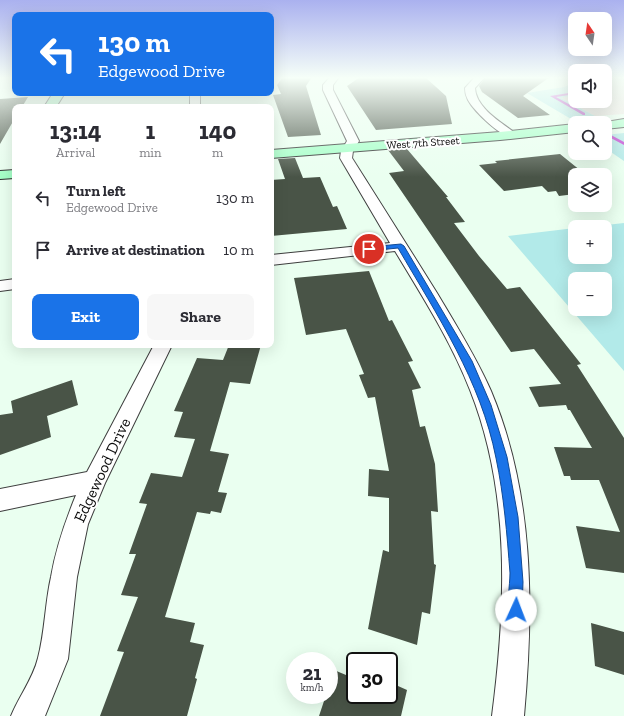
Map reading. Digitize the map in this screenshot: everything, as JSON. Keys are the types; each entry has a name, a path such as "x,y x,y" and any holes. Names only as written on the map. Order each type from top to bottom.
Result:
{"main road":[{"path":"612,124 624,123"},
{"name":"West 7th Street","path":"274,154 511,135 568,129"},
{"path":"0,175 12,174"}],"street":[{"path":"338,110 353,142 346,154 346,158 401,246 468,361 486,405 502,457 512,517 517,582 514,666 508,716"},
{"path":"482,110 511,135"},
{"path":"274,260 401,246"},
{"path":"0,286 12,284"},
{"name":"Edgewood Drive","path":"28,716 37,701 52,659 64,577 76,524 94,481 160,348"},
{"path":"0,500 94,481"}],"shaded area":[{"path":"556,110 584,110 595,116 568,116 568,117"},
{"path":"584,110 624,110 624,114 595,116"},
{"path":"624,133 624,161 612,153 612,134"},
{"path":"624,223 624,371 577,316 612,316 612,272 568,272 568,306 508,236 568,229 568,264 612,264 612,224"}],"building":[{"path":"0,110 12,110 12,123 0,144"},
{"path":"279,110 313,110 321,135 288,137"},
{"path":"363,110 449,110 452,124 376,130"},
{"path":"507,110 543,110 550,115 518,118"},
{"path":"407,149 448,197 446,197 465,222 454,223 479,256 507,289 520,287 581,364 577,365 624,438 624,573 586,568 576,526 620,532 599,480 571,480 570,476 564,476 554,447 592,448 566,405 539,407 529,387 561,384 534,349 511,352 389,173 404,171 388,150"},
{"path":"560,154 577,168 568,168 568,195 559,196 556,191 548,192 542,186 504,191 479,165 497,163 495,161"},
{"path":"295,158 303,178 320,177 333,207 337,206 347,229 274,236 274,180 285,179 278,159"},
{"path":"369,271 389,321 392,320 413,361 408,362 421,388 412,390 420,427 425,426 435,464 438,512 431,511 434,564 436,565 430,614 422,612 417,645 368,629 383,550 389,552 389,498 368,496 369,469 389,471 375,397 368,398 359,375 364,374 346,329 306,335 294,278"},
{"path":"228,348 260,348 250,384 230,382 210,451 229,454 218,492 227,493 221,513 211,511 210,514 197,512 165,617 195,623 190,642 204,645 187,716 100,716 124,652 117,651 138,597 121,595 136,554 129,554 147,504 139,503 151,473 182,477 195,439 174,437 183,412 174,411 197,358 223,360"},
{"path":"72,380 78,405 47,416 51,437 0,455 0,415 13,413 11,401"},
{"path":"591,623 624,632 624,675 595,666"},
{"path":"338,672 346,675 346,704 398,704 398,686 407,690 401,716 319,716 323,704 338,704"}],"waterway":[{"path":"578,110 584,114"},
{"path":"612,137 624,144"}],"route":[{"path":"369,249 401,246 468,361 486,405 502,457 512,517 517,582 516,610"}]}
